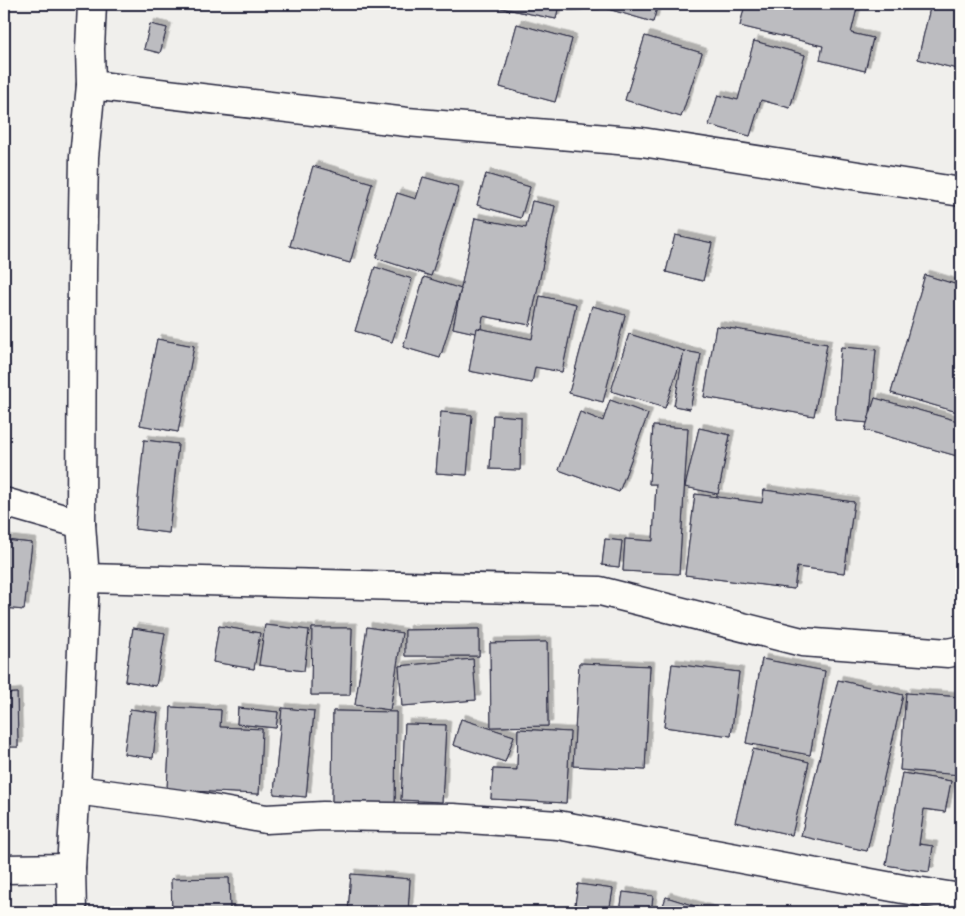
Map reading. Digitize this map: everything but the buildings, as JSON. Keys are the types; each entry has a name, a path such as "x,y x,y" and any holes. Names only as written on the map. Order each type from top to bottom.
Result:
{"street":[{"path":"72,912 71,868 85,578 81,524 80,396 84,157 91,85 92,4"},
{"path":"91,85 407,122 642,142 961,192"},
{"path":"4,502 81,524"},
{"path":"85,578 600,591 802,642 948,653 961,650"},
{"path":"76,790 195,806 266,819 323,816 453,818 558,825 961,898"},
{"path":"4,869 71,868"}]}
